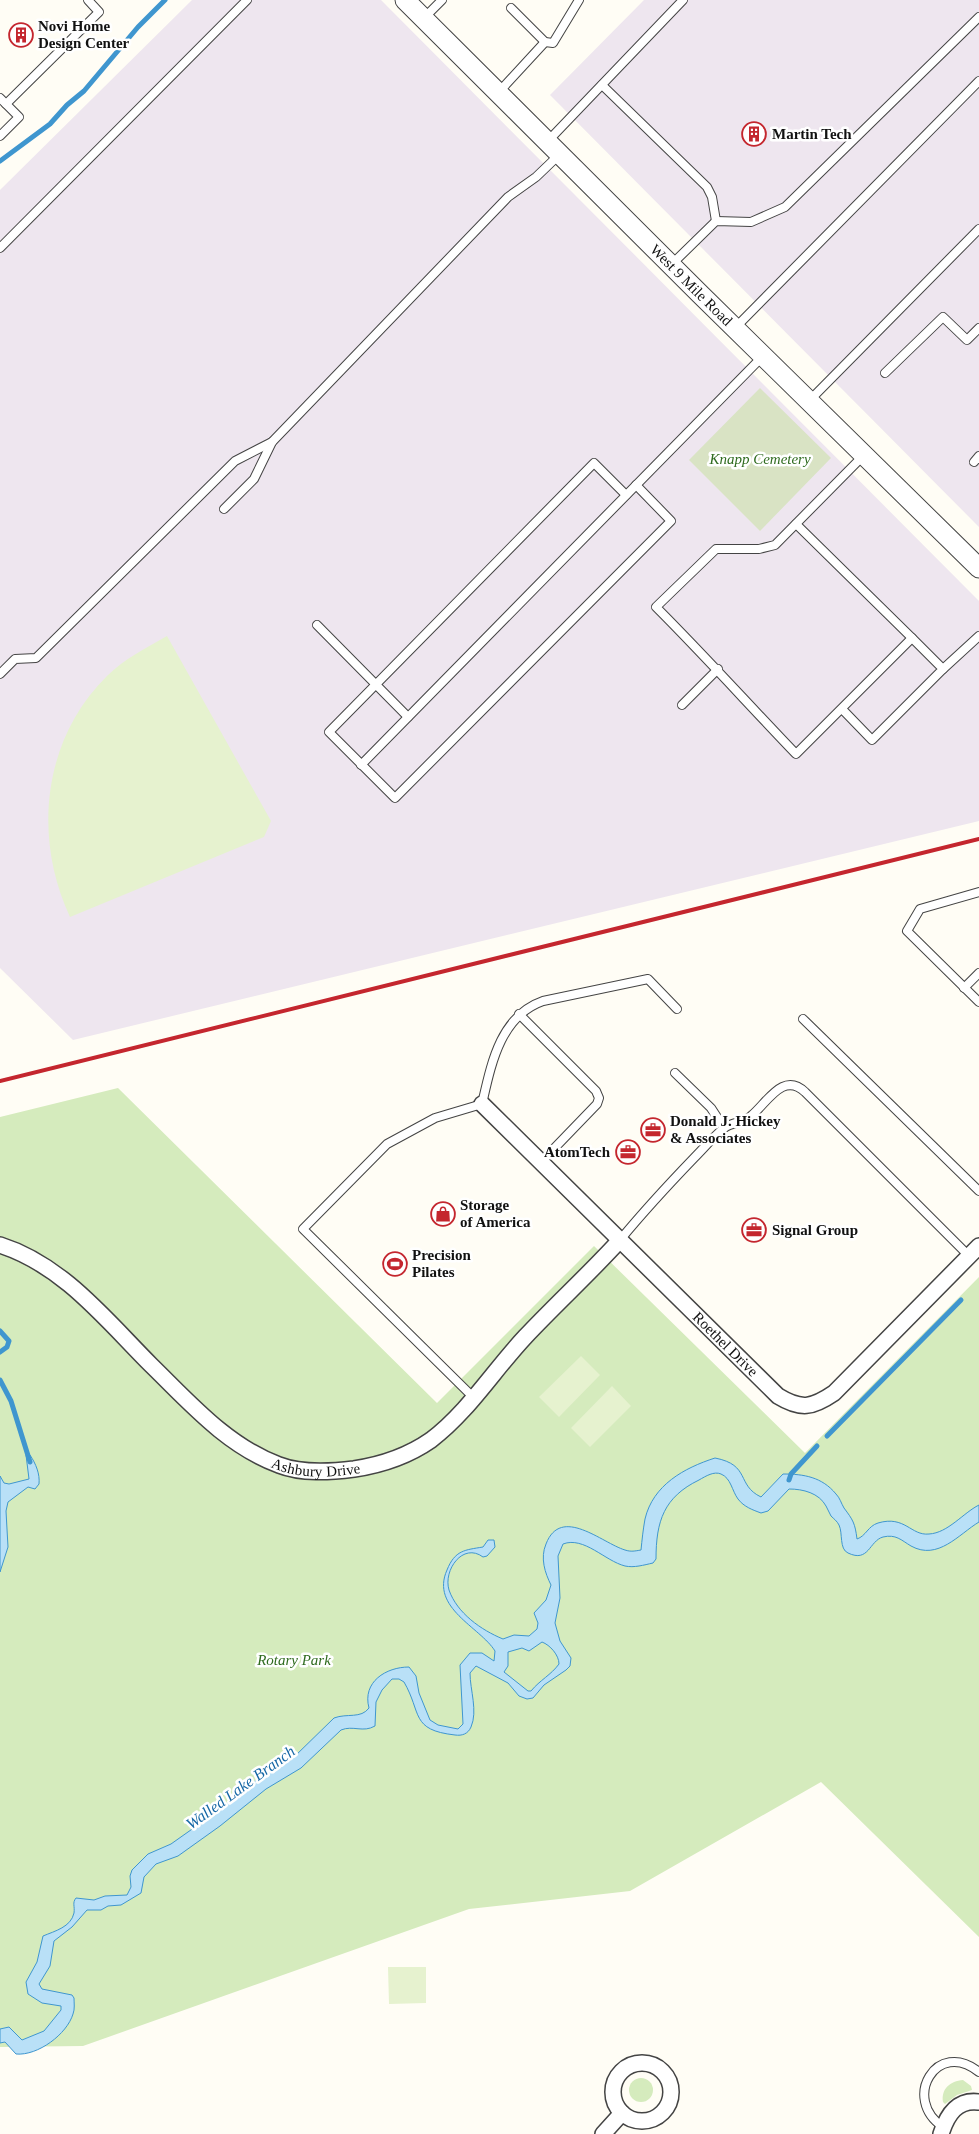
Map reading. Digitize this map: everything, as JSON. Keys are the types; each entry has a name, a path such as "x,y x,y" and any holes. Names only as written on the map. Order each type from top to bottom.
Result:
{"street":[{"name":"West 9 Mile Road","path":"405,0 979,568"},
{"name":"Roethel Drive","path":"482,1104 778,1396 791,1404 805,1407 820,1402 834,1393 974,1251"},
{"name":"Ashbury Drive","path":"0,1245 46,1266 76,1290 190,1403 234,1442 280,1466 309,1471 337,1471 367,1467 394,1460 431,1440 457,1416 525,1337 620,1240"},
{"path":"942,2131 952,2111 962,2104 979,2102"},
{"path":"603,2134 622,2113"}],"lane":[{"path":"6,104 99,12 88,0"},
{"path":"0,248 247,0"},
{"path":"424,18 442,0"},
{"path":"511,8 545,42 553,43 579,0"},
{"path":"224,510 254,479 272,442 508,197 536,178 553,148 602,85 683,0"},
{"path":"671,265 716,220 751,222 785,207 979,17"},
{"path":"498,93 545,42"},
{"path":"735,328 790,270 979,81"},
{"path":"602,85 706,187 712,197 716,220"},
{"path":"0,98 20,117 0,136"},
{"path":"809,401 979,229"},
{"path":"885,374 943,317 967,340 979,328"},
{"path":"361,765 763,356"},
{"path":"0,674 15,659 36,658 235,461 272,442"},
{"path":"864,455 775,545 770,547 716,549 656,607 718,669 752,709 796,754 912,638"},
{"path":"626,495 594,463 329,732 395,798 671,521 636,485"},
{"path":"796,524 943,669"},
{"path":"317,625 408,717"},
{"path":"842,709 872,740 979,636"},
{"path":"682,705 718,669"},
{"path":"979,892 920,909 907,931 979,1002"},
{"path":"964,988 979,973"},
{"path":"473,1397 303,1229 387,1144 435,1118 482,1104 493,1058 511,1024 528,1007 543,1001 648,979 677,1009"},
{"path":"519,1014 596,1092 599,1098 597,1104 541,1162"},
{"path":"804,1019 979,1191"},
{"path":"675,1073 711,1108 724,1128"},
{"path":"620,1240 654,1199 724,1128 750,1117 779,1089 785,1085 792,1084 799,1086 974,1251"},
{"path":"942,2131 926,2107 924,2091 929,2077 943,2063 952,2061 967,2064 979,2072"}],"shaded area":[{"path":"192,0 381,0 979,601 979,821 73,1040 0,968 0,190"},
{"path":"644,0 979,0 979,527 550,95"}],"green space":[{"name":"Knapp Cemetery","path":"760,388 831,458 760,531 689,460"},
{"path":"167,636 271,821 264,837 70,917 58,887 51,855 48,823 50,791 57,760 69,730 85,701 107,676 143,649"},
{"name":"Rotary Park","path":"118,1088 437,1403 594,1246 805,1453 979,1277 979,1937 821,1782 630,1891 469,1909 83,2046 0,2047 0,1117"},
{"path":"581,1356 600,1375 559,1417 539,1397"},
{"path":"612,1386 631,1406 590,1447 571,1428"},
{"path":"388,1967 426,1967 426,2003 389,2004"},
{"path":"641,2078 646,2079 652,2085 652,2095 646,2101 641,2102 636,2101 630,2095 629,2090 630,2085 636,2079"},
{"path":"963,2080 971,2086 972,2090 957,2095 945,2104 943,2102 943,2093 947,2086"}],"water":[{"path":"26,1455 30,1455 36,1465 39,1484 35,1489 28,1487 8,1502 6,1511 8,1547 0,1572 0,1476 4,1483 9,1484 29,1479"},
{"path":"715,1458 734,1465 739,1470 748,1487 761,1497 783,1474 805,1476 819,1480 831,1488 839,1497 853,1522 857,1539 863,1536 875,1524 887,1521 901,1523 923,1534 936,1533 979,1505 979,1522 956,1539 939,1548 921,1550 898,1538 888,1536 878,1539 865,1553 855,1555 848,1553 843,1548 839,1525 823,1502 815,1495 805,1491 789,1489 768,1511 761,1513 743,1504 736,1496 727,1478 716,1473 687,1487 670,1502 660,1522 656,1545 656,1559 653,1563 628,1567 579,1543 563,1544 558,1556 560,1598 555,1623 560,1641 571,1658 570,1666 566,1670 544,1685 533,1698 527,1699 519,1696 508,1683 476,1666 470,1673 474,1707 473,1721 468,1731 460,1735 441,1733 424,1724 419,1718 404,1682 399,1679 392,1679 382,1690 376,1702 375,1726 366,1729 350,1728 341,1730 301,1768 266,1789 220,1826 178,1856 156,1864 144,1877 141,1893 121,1905 108,1906 101,1910 87,1910 72,1927 54,1941 50,1966 39,1984 42,1989 72,1995 74,1998 74,2008 70,2022 50,2042 25,2054 16,2054 5,2042 0,2043 0,2029 9,2027 22,2040 44,2031 61,2010 61,2006 42,2003 28,1994 26,1982 37,1962 43,1936 62,1928 70,1922 74,1913 76,1898 94,1900 105,1896 127,1895 131,1887 130,1876 132,1870 148,1854 171,1844 258,1779 294,1757 334,1718 358,1715 366,1711 369,1708 369,1691 384,1673 409,1667 416,1676 419,1693 430,1720 438,1725 458,1729 463,1724 460,1665 470,1653 482,1653 494,1661 495,1651 488,1642 459,1616 445,1595 444,1583 447,1570 453,1558 466,1550 483,1547 488,1540 494,1540 495,1547 487,1556 483,1557 476,1553 468,1553 456,1560 449,1574 449,1590 464,1613 486,1631 503,1639 514,1635 529,1636 537,1629 538,1623 534,1613 546,1600 551,1585 545,1570 543,1555 546,1544 553,1533 561,1528 572,1527 625,1550 641,1550 645,1519 649,1507 662,1487 681,1473","holes":["542,1642 556,1654 559,1664 531,1691 528,1691 504,1672 508,1666 508,1652 522,1648 529,1651"]}],"waterway":[{"path":"0,161 50,124 67,105 84,91 138,27 165,0"},
{"path":"827,1436 961,1300"},
{"path":"0,1331 9,1341 7,1347 0,1352"},
{"path":"0,1380 11,1401 30,1462"},
{"path":"789,1480 791,1474 817,1446"}],"railway":[{"path":"0,1081 979,839"}],"place":[{"name":"Novi Home Design Center","path":"21,35"},
{"name":"Martin Tech","path":"754,134"},
{"name":"Donald J. Hickey & Associates","path":"653,1130"},
{"name":"AtomTech","path":"628,1152"},
{"name":"Storage of America","path":"443,1214"},
{"name":"Signal Group","path":"754,1230"},
{"name":"Precision Pilates","path":"395,1264"}],"water label":[{"name":"Walled Lake Branch","path":"240,1787"}]}
